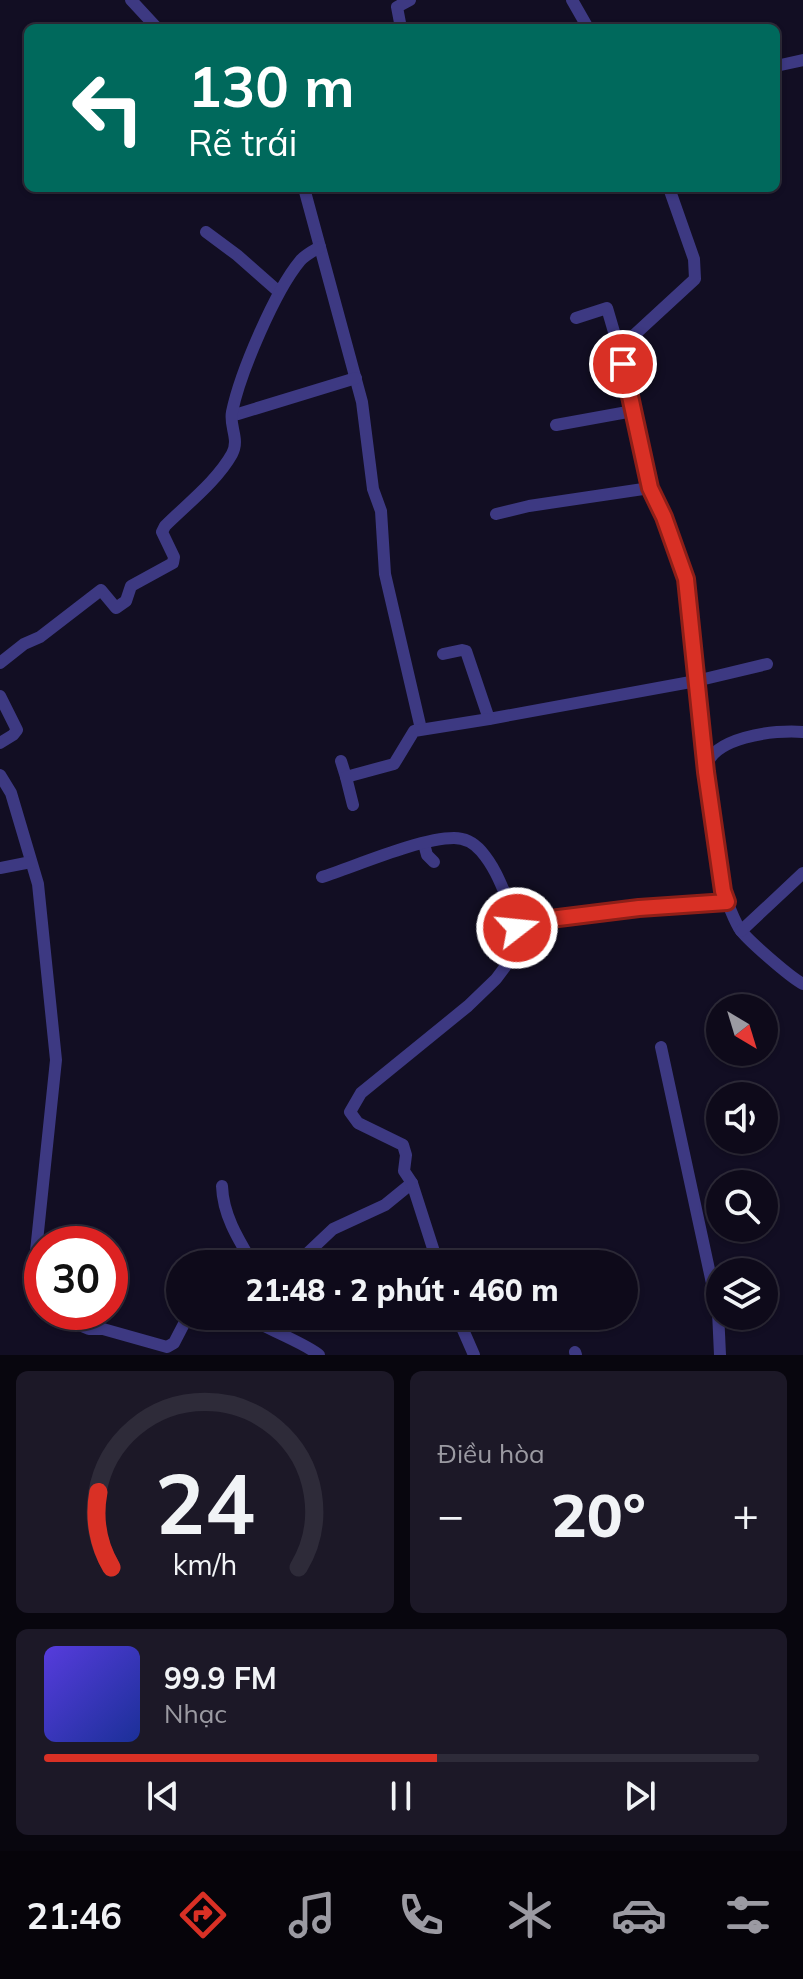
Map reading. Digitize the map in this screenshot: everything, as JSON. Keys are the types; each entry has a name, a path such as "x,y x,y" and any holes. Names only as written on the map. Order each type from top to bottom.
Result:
{"street":[{"path":"131,0 153,24"},
{"path":"400,24 397,7 410,0"},
{"path":"572,0 586,24"},
{"path":"780,65 803,60"},
{"path":"305,192 362,402 373,489 381,511 385,574 421,729"},
{"path":"619,349 695,279 694,259 670,192"},
{"path":"206,232 279,292"},
{"path":"0,663 101,590 116,608 126,601 131,586 173,563 174,557 162,532 232,453 236,442 231,414 279,292 300,261 320,247"},
{"path":"576,318 607,308 650,488 686,579 723,891 741,931 791,977 803,984"},
{"path":"238,414 356,378"},
{"path":"556,425 633,411"},
{"path":"496,514 650,488"},
{"path":"443,654 466,651 489,719"},
{"path":"346,777 394,764 410,735 421,729 696,681 767,664"},
{"path":"0,696 17,730 0,743"},
{"path":"706,763 715,752 756,734 781,729 803,732"},
{"path":"341,761 353,805"},
{"path":"0,775 11,793 38,884 56,1060 39,1226"},
{"path":"322,877 424,844 453,838 473,843 497,874 518,923 505,967 496,979 468,1006 361,1093 350,1112 358,1123 403,1145 406,1155 404,1171 412,1183 434,1250"},
{"path":"424,844 427,855 434,862"},
{"path":"0,868 31,862"},
{"path":"741,931 803,873"},
{"path":"518,923 639,908 727,902"},
{"path":"661,1047 707,1258"},
{"path":"311,1250 333,1229 385,1205 412,1183"},
{"path":"222,1186 226,1211 244,1250"},
{"path":"106,1330 169,1352 181,1330"},
{"path":"277,1330 319,1355"},
{"path":"463,1330 474,1355"},
{"path":"719,1330 720,1355"}],"route":[{"path":"517,928 518,923 585,913 727,902 706,772 686,579 664,517 651,492 623,364"}]}
